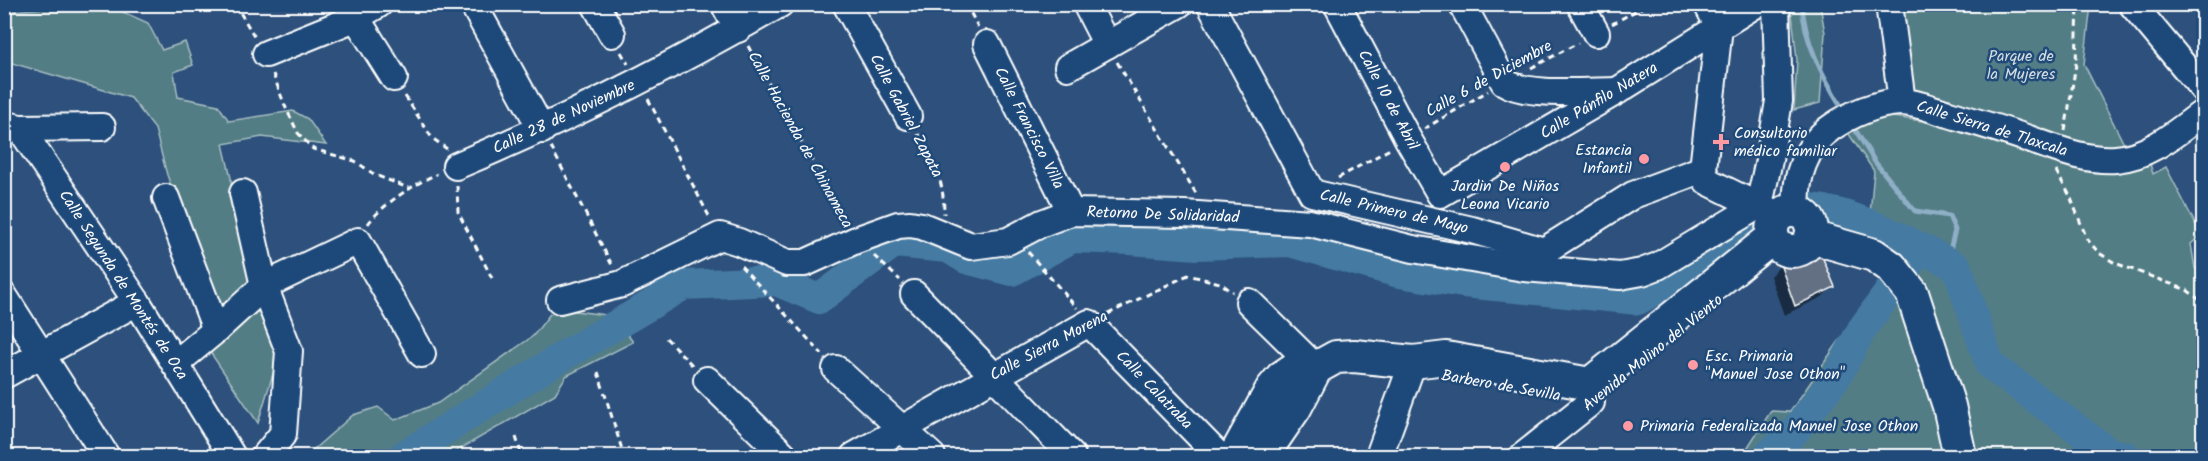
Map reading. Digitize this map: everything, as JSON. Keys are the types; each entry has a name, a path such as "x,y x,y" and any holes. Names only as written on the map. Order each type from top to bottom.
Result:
{"main road":[{"path":"1784,226 1874,255 1892,267 1912,293 1949,406 1960,456"},
{"name":"Avenida Molino del Viento","path":"1590,393 1729,283 1784,226"},
{"name":"Barbero de Sevilla","path":"1235,456 1272,389 1281,378 1294,369 1316,368 1336,357 1354,356 1413,363 1446,358 1590,393"},
{"path":"1262,456 1295,408 1316,368"}],"street":[{"path":"266,54 352,11 379,4"},
{"path":"473,4 542,130"},
{"path":"595,4 612,34"},
{"path":"724,4 741,34"},
{"name":"Calle 28 de Noviembre","path":"456,166 542,130 741,34 780,4"},
{"name":"Calle Gabriel Zapata","path":"846,4 908,116"},
{"path":"1086,4 1107,45"},
{"path":"1068,67 1179,4"},
{"name":"Calle Primero de Mayo","path":"1210,4 1312,193 1472,230 1544,251"},
{"name":"Calle 10 de Abril","path":"1337,4 1408,139 1440,194"},
{"path":"1462,4 1504,81 1513,87 1523,90 1617,91"},
{"path":"1580,4 1596,33"},
{"path":"1707,4 1719,27 1703,170 1707,181 1784,226"},
{"name":"Calle Pánfilo Natera","path":"1440,194 1617,91 1756,4"},
{"path":"1776,4 1779,101 1769,160 1784,226"},
{"path":"1889,4 1902,102"},
{"path":"2132,4 2204,90"},
{"path":"352,11 394,78"},
{"name":"Calle Francisco Villa","path":"987,44 1071,212"},
{"path":"1779,101 1794,140 1807,157"},
{"name":"Calle Sierra de Tlaxcala","path":"1784,226 1798,177 1818,137 1837,124 1880,105 1902,102 1918,105 2004,130 2061,151 2097,159 2131,158 2153,148 2204,112"},
{"path":"12,126 102,127"},
{"name":"Calle Segunda de Montés de Oca","path":"12,126 137,302 232,456"},
{"path":"1524,267 1544,251 1633,195 1703,170"},
{"path":"243,193 264,286 289,351 283,434 265,456"},
{"path":"166,198 216,330"},
{"name":"Retorno De Solidaridad","path":"720,236 787,263 805,263 863,246 898,225 922,226 971,246 1008,241 1042,223 1071,212 1209,215 1310,223 1413,249 1524,267 1620,276 1642,272 1784,226"},
{"path":"560,300 622,284 720,236"},
{"path":"175,364 264,286 358,241 422,354"},
{"path":"914,294 1072,456"},
{"path":"4,297 106,456"},
{"path":"4,375 137,302"},
{"path":"1249,302 1316,368"},
{"name":"Calle Sierra Morena","path":"854,456 1089,323"},
{"name":"Calle Calatraba","path":"1089,323 1219,456"},
{"path":"1378,456 1413,363"},
{"path":"836,369 932,456"},
{"path":"707,380 785,456"},
{"name":"Avenida Molino del Viento","path":"1523,456 1590,393"}],"path":[{"path":"235,4 266,54 285,106 298,133 313,148 355,161 375,175 411,189"},
{"name":"Calle 6 de Diciembre","path":"1312,193 1504,81 1648,4"},
{"path":"2078,4 2076,64 2061,151 2055,165 2056,172 2070,196 2087,239 2099,253 2115,263 2187,290 2204,303"},
{"path":"612,34 639,83"},
{"name":"Calle Hacienda de Chinameca","path":"741,34 863,246 914,294"},
{"path":"1107,45 1209,215"},
{"path":"394,78 432,138 447,149 456,166 458,212 492,278"},
{"path":"653,108 720,236"},
{"name":"Calle Gabriel Zapata","path":"908,116 940,176 944,198 944,234"},
{"path":"542,130 622,284"},
{"path":"358,241 375,213 428,178 456,166"},
{"path":"1028,253 1089,323"},
{"name":"Calle Sierra Morena","path":"1089,323 1188,275 1220,284 1249,302"},
{"path":"750,276 836,369"},
{"path":"666,338 707,380"},
{"path":"598,372 624,456"},
{"path":"516,437 522,456"}],"green space":[{"path":"107,5 148,23 162,50 185,42 193,65 174,72 178,97 218,105 229,121 293,111 308,119 326,145 262,137 223,144 231,178 232,210 258,285 222,318 167,175 155,129 131,98 5,61 4,12 53,7 71,10"},
{"path":"1791,5 1820,5 1825,33 1820,103 1794,110 1797,60"},
{"name":"Parque de la Mujeres","path":"1894,5 2091,5 2084,64 2131,158 1910,95"},
{"path":"1886,116 2148,157 2153,174 2166,167 2201,235 2191,244 2195,268 2203,274 2203,456 1914,456 1914,453 1912,456 1742,456 1771,411 1790,412 1882,279 1907,266 1868,236 1874,171 1846,130"},
{"path":"263,305 279,354 258,423 208,349"},
{"path":"567,310 614,316 633,342 566,376 555,394 448,456 306,456 353,415 378,407 395,420 438,403 533,336 550,314"}],"building":[{"path":"1818,247 1835,287 1795,306 1780,264"}],"waterway":[{"path":"1802,4 1810,44 1841,106"},
{"path":"1856,131 1875,162 1915,211 1949,216 1955,230 1947,262"},
{"path":"1811,208 1854,218 1921,248"},
{"path":"403,456 563,356 684,285 776,281 819,299 894,243 948,248 966,259 1012,271 1072,238 1197,245 1290,242 1399,273 1463,283 1638,300 1694,268 1761,219"},
{"path":"1767,456 1794,432 1837,376 1862,329 1921,248 1957,267 1990,365 2110,453 2126,456"}],"place":[{"name":"Consultorio médico familiar","path":"1721,142"},
{"name":"Estancia Infantil","path":"1644,159"},
{"name":"Jardin De Niños Leona Vicario","path":"1505,167"},
{"name":"Esc. Primaria \"Manuel Jose Othon\"","path":"1693,365"},
{"name":"Primaria Federalizada Manuel Jose Othon","path":"1628,426"}]}
